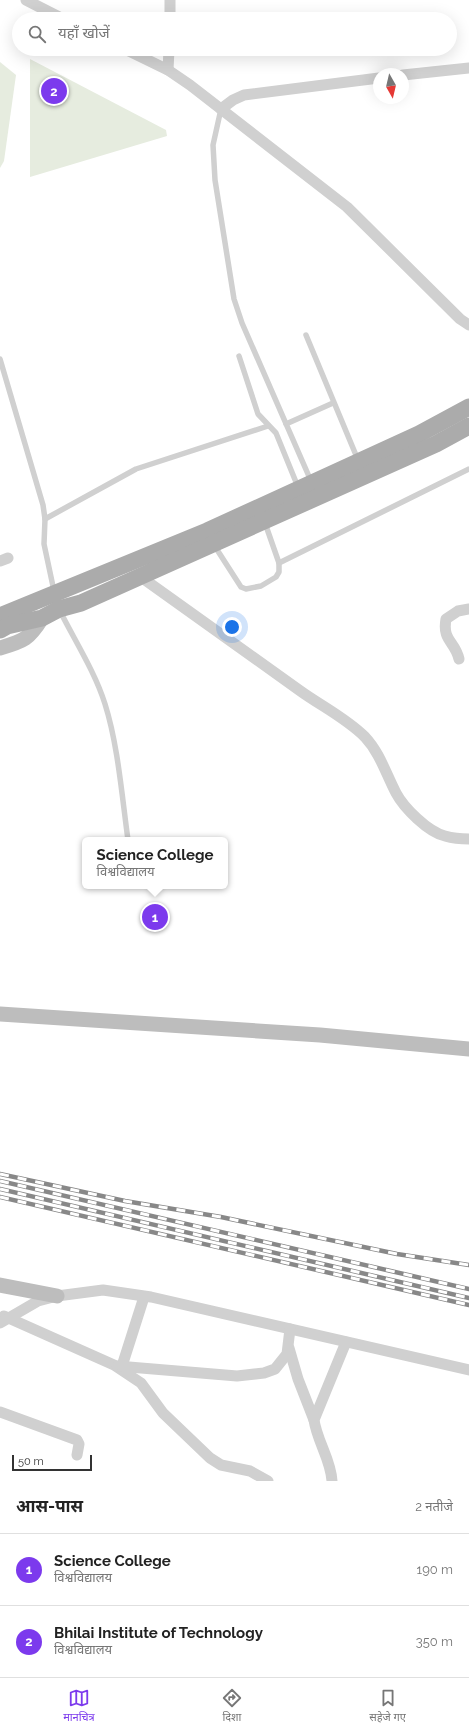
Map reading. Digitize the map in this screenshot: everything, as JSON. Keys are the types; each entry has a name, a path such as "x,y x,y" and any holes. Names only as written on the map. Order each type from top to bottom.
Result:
{"main road":[{"path":"56,602 42,618 8,626 1,618 56,602 306,486 358,460 419,434 469,407"},
{"path":"56,602 81,603 436,444 469,426"}],"street":[{"path":"26,0 49,12"},
{"path":"170,0 170,12"},
{"path":"139,56 168,70 219,117 347,207 460,319 469,325"},
{"path":"168,70 169,56"},
{"path":"409,74 469,68"},
{"path":"219,117 233,100 251,94 373,79"},
{"path":"141,577 307,696 343,718 365,738 380,757 397,794 409,810 430,829 444,836 469,839"},
{"path":"458,659 457,653 446,638 444,627 446,619 458,611 469,609"},
{"path":"0,648 20,642 27,638 33,633 42,618"},
{"path":"2,1012 320,1035 469,1049"},
{"path":"0,1285 57,1296"},
{"path":"3,1319 38,1301 57,1296 103,1290 144,1297 469,1370"},
{"path":"118,1366 144,1297"},
{"path":"3,1319 118,1366 141,1383 163,1412 210,1458 221,1465 250,1472 268,1481"},
{"path":"118,1366 246,1376 264,1373 275,1369 281,1363 288,1348 290,1329"},
{"path":"314,1420 346,1342"},
{"path":"288,1348 314,1420 315,1429 328,1461 332,1481"},
{"path":"0,1412 77,1440 79,1444 77,1456"}],"lane":[{"path":"219,117 213,145 215,180 234,299 242,323 286,424 306,486"},
{"path":"306,335 358,460"},
{"path":"239,356 258,414 276,433 306,486"},
{"path":"0,359 43,505 45,519 44,544 56,602 97,683 111,724 128,837"},
{"path":"286,424 333,403"},
{"path":"45,519 136,469 268,426"},
{"path":"279,563 469,469"},
{"path":"213,544 242,587 246,589 260,586 276,577 279,572 279,563 264,521"}],"shaded area":[{"path":"30,59 166,130 167,136 30,177"},
{"path":"0,62 16,75 4,161 0,168"}],"railway":[{"path":"0,1174 125,1201 221,1217 397,1254 469,1265"},
{"path":"0,1181 469,1289"},
{"path":"0,1189 469,1298"},
{"path":"0,1197 469,1305"}],"place":[{"name":"Bhilai Institute of Technology","path":"54,91"},
{"name":"Science College","path":"155,917"}]}
